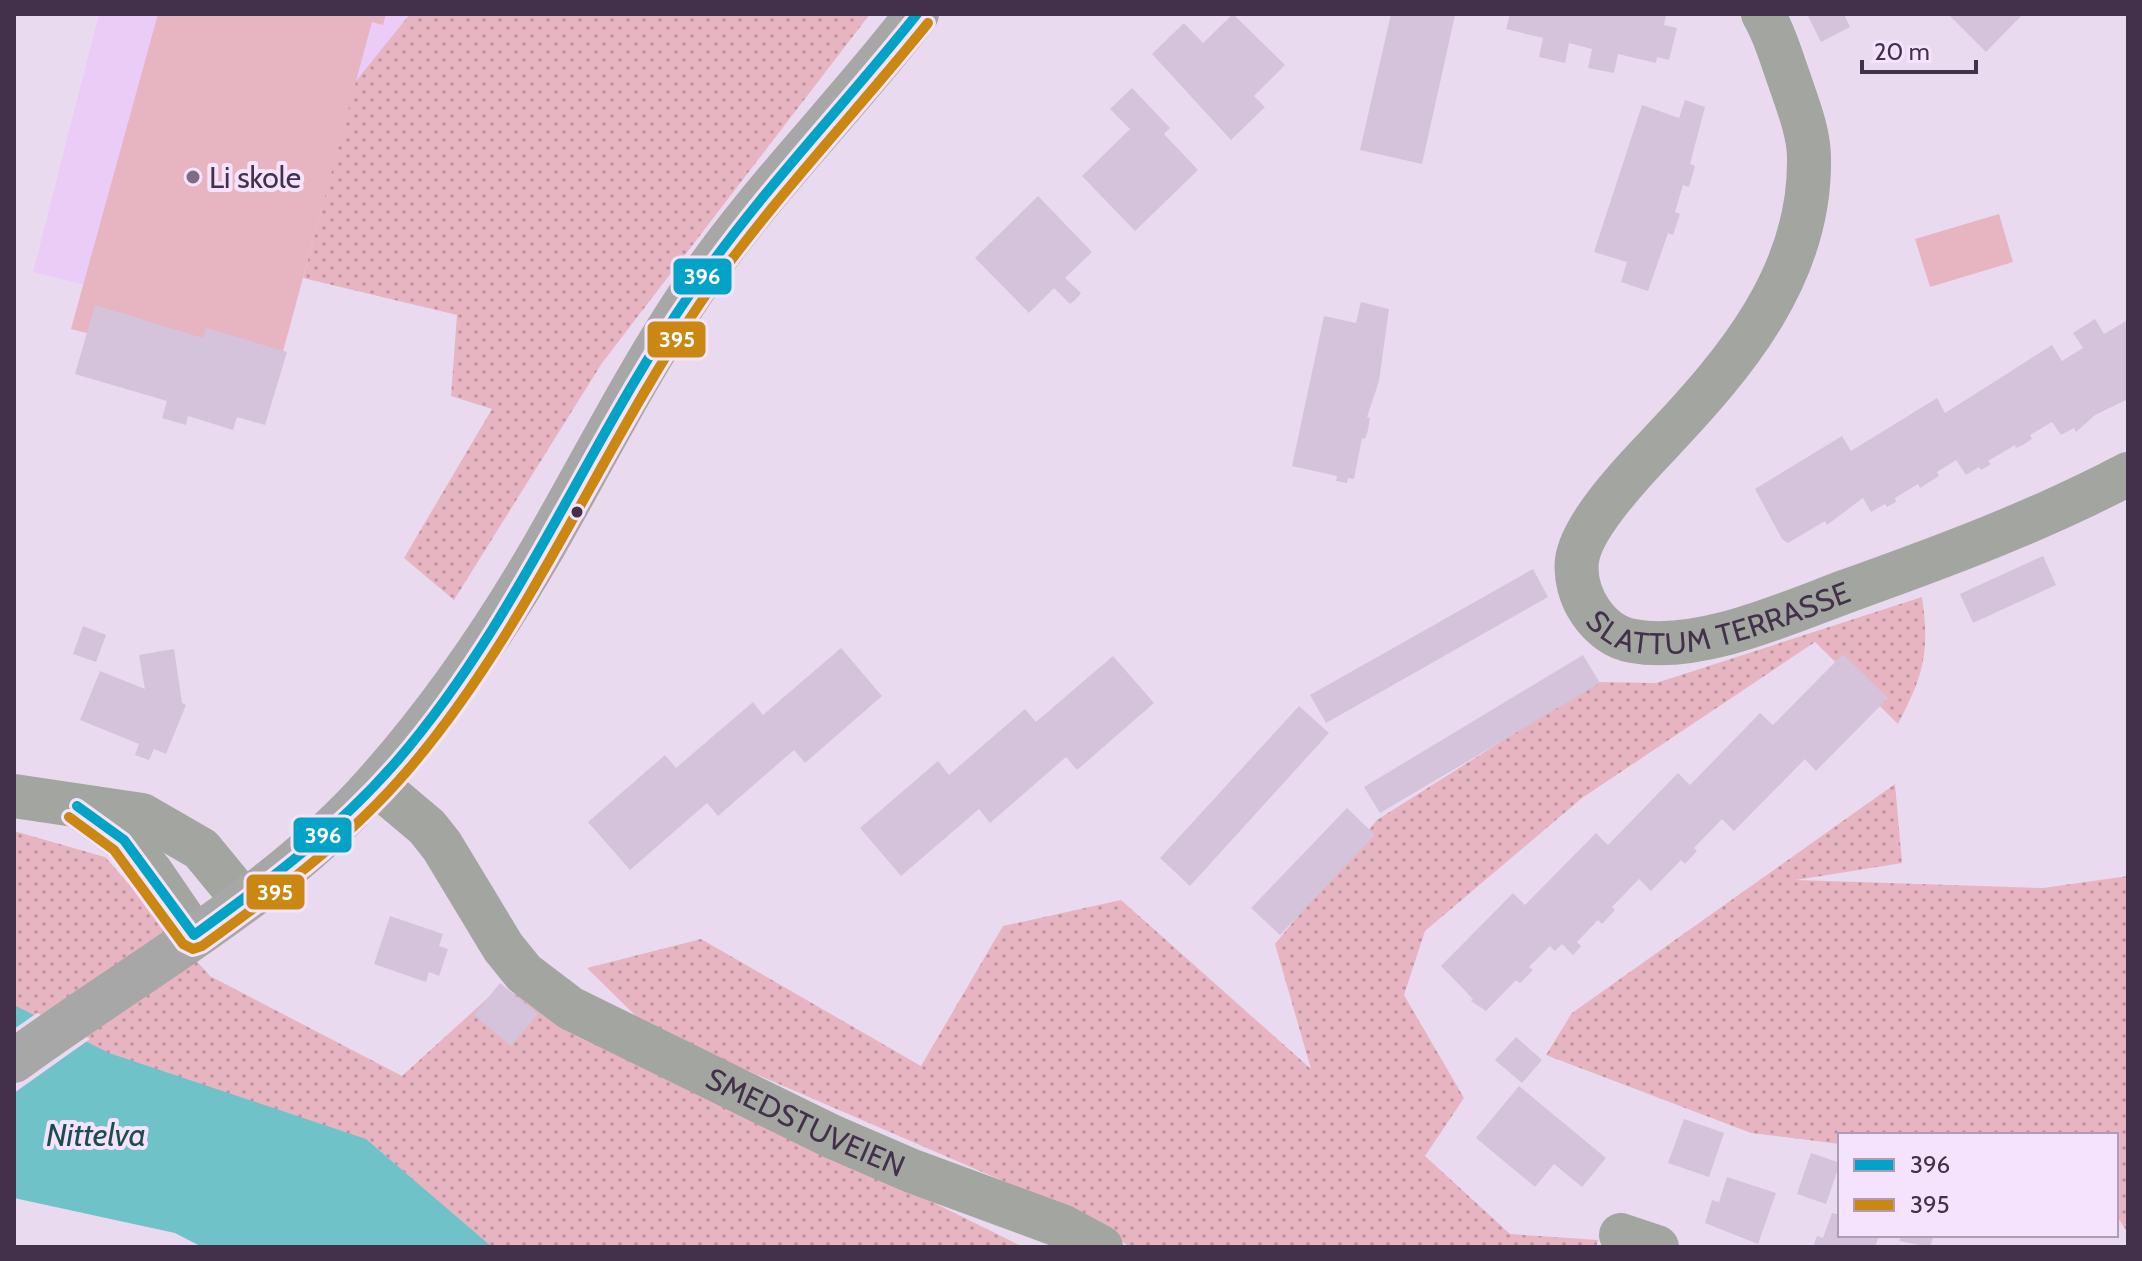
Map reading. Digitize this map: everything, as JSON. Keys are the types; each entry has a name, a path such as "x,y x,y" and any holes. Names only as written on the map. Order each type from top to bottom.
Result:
{"main road":[{"path":"14,1061 243,900 326,833 376,784 461,677 506,610 624,402 692,291 780,176 917,14"}],"street":[{"name":"SLATTUM TERRASSE","path":"1763,14 1798,105 1809,155 1807,203 1796,242 1777,297 1761,320 1711,389 1623,481 1592,528 1577,560 1586,609 1606,628 1631,641 1683,642 1767,621 1918,565 2128,474"},
{"name":"SMEDSTUVEIEN","path":"376,784 416,817 442,846 503,947 524,973 570,1008 833,1137 912,1171 1064,1227 1101,1247"},
{"path":"14,796 142,815 182,837 210,858 243,900"},
{"path":"77,806 124,840 151,872 194,935"}],"shaded area":[{"name":"Li skole","path":"99,14 410,14 355,82 288,335 33,272"},
{"name":"Li skole","path":"158,14 386,14 383,25 372,22 275,381 71,329"},
{"path":"410,14 870,14 602,363 454,600 404,558 492,409 451,396 457,315 303,278 355,82"},
{"path":"1999,214 2013,262 1930,287 1915,239"},
{"path":"1922,597 1925,633 1923,662 1914,691 1898,724 1815,642 1582,798 1425,931 1404,995 1464,1098 1425,1156 1510,1234 1598,1240 1596,1247 1130,1247 1086,1217 647,1027 587,968 701,939 921,1066 1003,926 1121,900 1311,1069 1275,944 1377,820 1595,682 1656,683"},
{"path":"1895,784 1902,863 1796,880 2043,888 2128,876 2128,1233 2118,1218 2118,1133 1838,1133 1838,1144 1751,1133 1546,1055 1572,1013"},
{"path":"14,831 105,857 210,976 402,1076 500,987 1023,1247 358,1247 14,1165"}],"water":[{"name":"Nittelva","path":"14,1005 109,1053 366,1139 492,1247 202,1247 175,1233 14,1198"}],"pier":[{"path":"37,1013 90,1039 14,1093 14,1029"}],"building":[{"path":"1233,14 1285,65 1254,96 1265,107 1231,140 1152,54 1184,23 1203,43"},
{"path":"1391,14 1455,15 1422,164 1360,150"},
{"path":"1510,14 1666,14 1664,25 1677,28 1669,60 1657,57 1656,63 1618,54 1614,73 1588,68 1592,49 1569,43 1565,63 1539,57 1543,38 1506,29"},
{"path":"1807,14 1844,14 1850,27 1821,42"},
{"path":"1948,14 2023,14 1986,52"},
{"path":"1132,88 1170,128 1164,134 1198,170 1135,231 1082,176 1130,129 1110,109"},
{"path":"1685,100 1705,107 1690,164 1695,166 1689,187 1683,185 1675,212 1680,214 1673,235 1668,233 1648,291 1621,282 1627,262 1594,252 1642,105 1679,118"},
{"path":"1038,196 1092,252 1065,278 1081,293 1076,299 1070,304 1054,288 1029,313 975,258"},
{"path":"1361,302 1389,309 1379,381 1367,417 1370,418 1368,430 1365,439 1362,438 1354,479 1348,478 1347,483 1336,481 1337,476 1292,466 1324,316 1356,323"},
{"path":"95,305 203,338 206,328 287,352 265,425 237,417 233,430 188,416 186,425 162,418 167,401 75,374"},
{"path":"2095,319 2104,334 2128,320 2126,400 2095,415 2076,432 2074,428 2061,435 2052,422 2030,435 2032,439 2023,445 2016,448 2015,445 1988,461 1991,464 1981,470 1979,467 1966,475 1956,460 1937,472 1939,476 1920,488 1918,484 1895,498 1896,502 1887,507 1885,504 1871,512 1863,498 1827,525 1825,521 1788,543 1782,539 1755,489 1842,436 1851,451 1937,398 1945,413 2052,345 2062,361 2083,348 2073,333"},
{"path":"2043,556 2056,585 1973,623 1960,594"},
{"path":"1533,569 1548,597 1326,723 1310,695"},
{"path":"83,626 106,635 96,662 73,654"},
{"path":"841,648 882,696 805,763 794,750 718,816 707,803 630,870 588,822 665,755 676,768 753,702 763,715"},
{"path":"174,649 182,703 186,705 166,754 154,749 149,760 135,755 139,744 80,720 100,671 145,689 139,655"},
{"path":"1843,654 1888,698 1816,771 1805,759 1734,831 1722,819 1694,848 1697,851 1685,864 1681,860 1651,891 1639,879 1612,907 1615,910 1602,924 1598,920 1577,942 1581,946 1573,955 1562,944 1555,951 1550,946 1529,967 1533,970 1520,983 1516,980 1486,1011 1471,1001 1473,999 1441,966 1513,893 1525,905 1596,833 1608,845 1678,773 1690,785 1760,713 1773,725"},
{"path":"1583,655 1600,683 1380,813 1364,787"},
{"path":"1113,656 1154,703 1077,770 1066,757 990,823 979,809 901,876 860,828 938,761 949,775 1025,709 1036,722"},
{"path":"1299,706 1329,733 1190,886 1160,858"},
{"path":"1347,808 1375,835 1280,935 1251,908"},
{"path":"390,916 443,934 439,946 448,949 439,976 429,972 426,982 374,964"},
{"path":"500,983 538,1014 511,1046 474,1015"},
{"path":"1516,1037 1542,1060 1522,1083 1495,1060"},
{"path":"1519,1086 1606,1158 1582,1187 1554,1164 1535,1187 1476,1138"},
{"path":"1684,1119 1724,1133 1709,1177 1668,1163"},
{"path":"1811,1153 1838,1162 1826,1204 1797,1194"},
{"path":"1727,1177 1776,1193 1758,1244 1705,1223 1712,1200 1719,1202"},
{"path":"1832,1213 1838,1214 1838,1237 1878,1237 1875,1247 1813,1247 1817,1236 1823,1238"},
{"path":"1900,1237 1933,1237 1930,1247 1899,1241"}],"transit line":[{"name":"396","path":"77,806 124,840 194,935 274,875 350,810 396,762 440,707 479,650 516,591 618,409 692,291 773,185 917,14"},
{"name":"395","path":"69,817 114,850 183,944 193,949 202,946 284,885 361,819 408,770 491,658 630,417 703,299 784,193 928,23"}],"place":[{"name":"Li skole","path":"193,177"}]}
